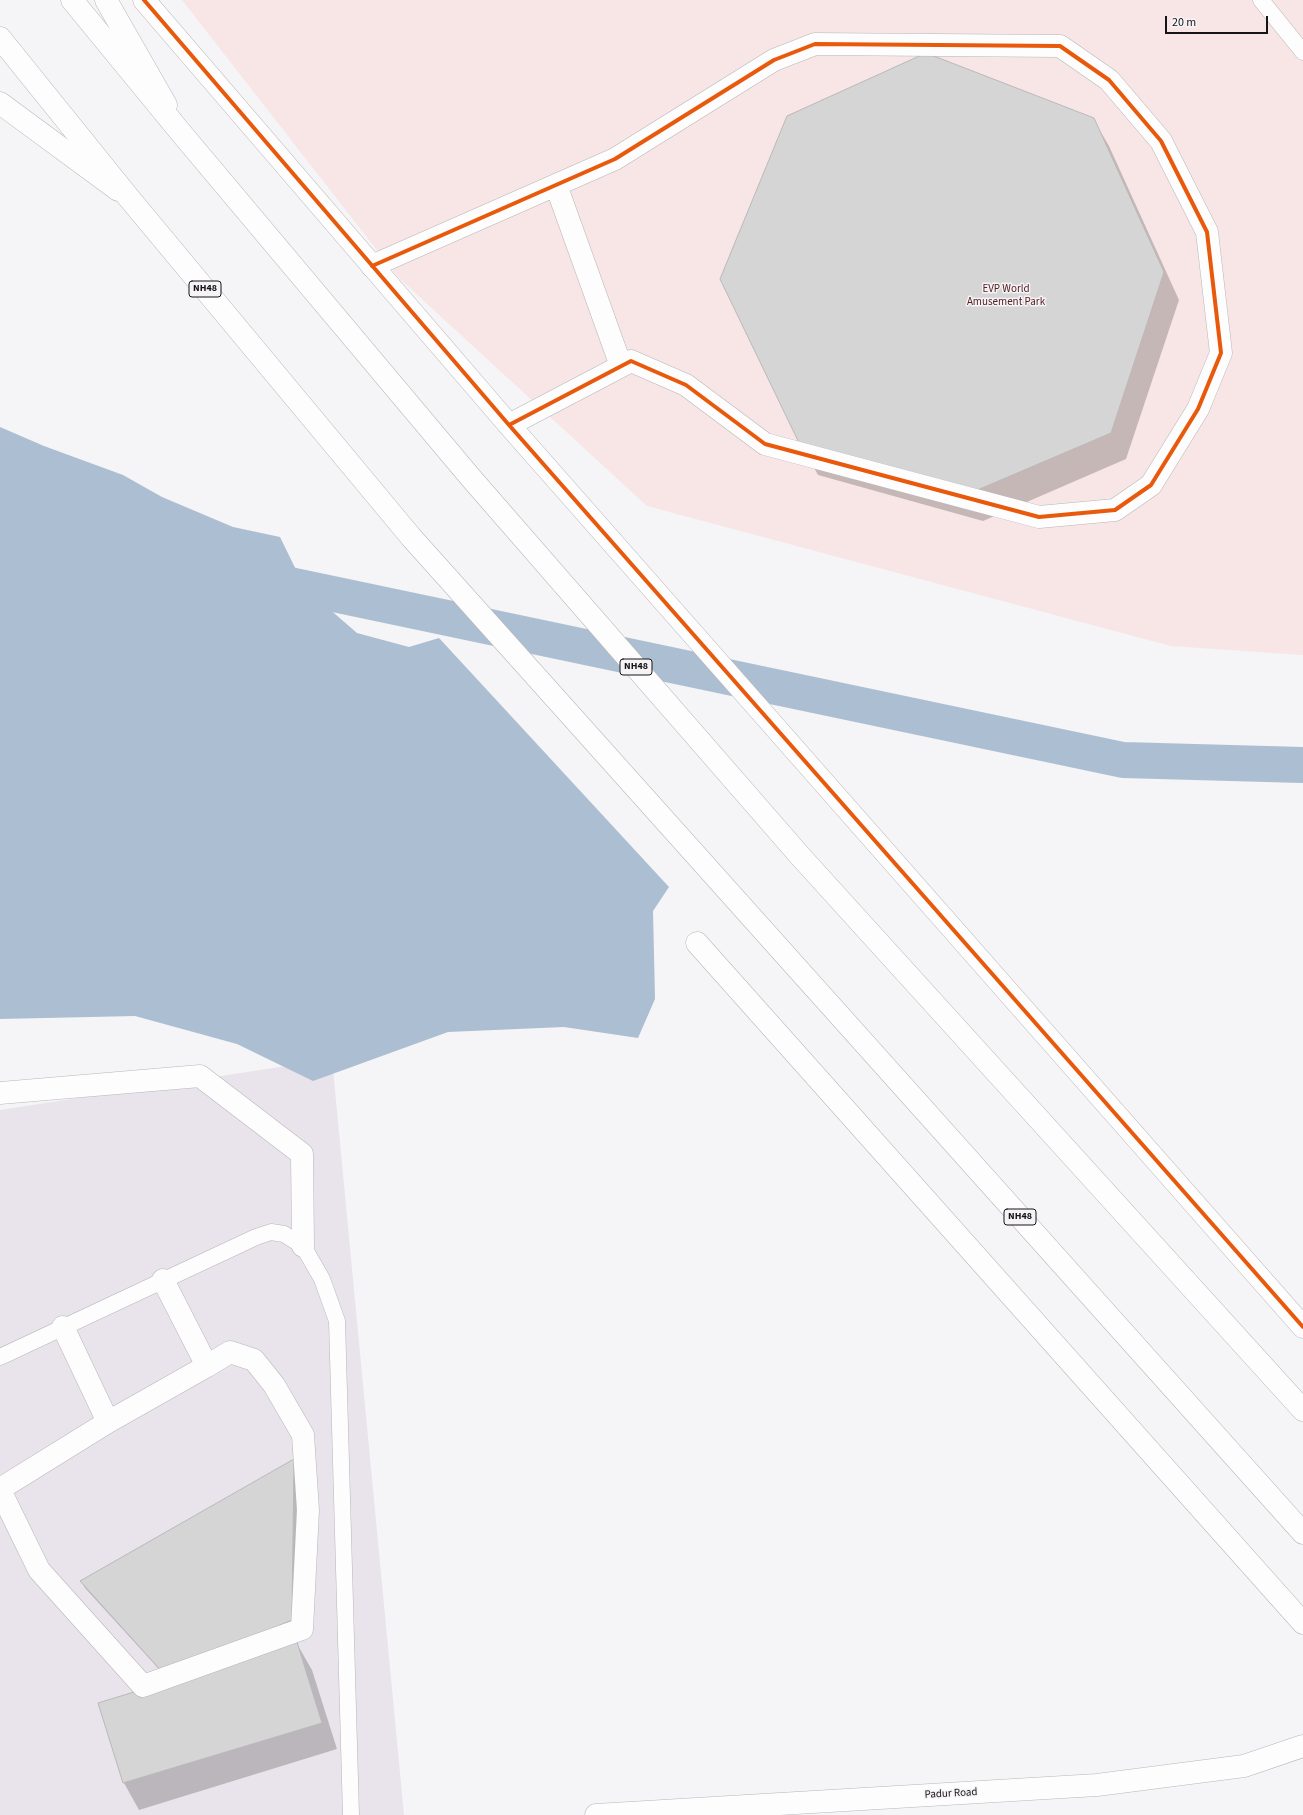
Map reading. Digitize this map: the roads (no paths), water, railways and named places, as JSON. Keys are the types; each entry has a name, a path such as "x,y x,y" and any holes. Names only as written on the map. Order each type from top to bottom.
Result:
{"main road":[{"name":"NH48","path":"72,0 182,134 471,478 802,857 1303,1410"},
{"path":"106,0 182,134"},
{"path":"144,0 515,433 1303,1327"},
{"name":"NH48","path":"0,38 129,198 412,537 1303,1533"},
{"path":"372,266 615,159 774,60 815,44 1060,46 1109,80 1161,142 1208,232 1221,353 1198,409 1151,485 1115,510 1038,517 765,444 686,385 631,361 515,433"},
{"path":"0,103 129,198"},
{"path":"556,185 621,366"},
{"path":"697,943 1303,1623"},
{"path":"0,1093 200,1076 302,1154 303,1246"},
{"path":"163,1280 207,1366"},
{"path":"63,1327 108,1422"},
{"path":"230,1352 254,1360 274,1385 302,1435 308,1510 302,1629 143,1686 40,1570 0,1490 108,1422 230,1352"},
{"name":"Padur Road","path":"596,1815 1097,1785 1244,1766 1303,1746"}],"lane":[{"path":"1261,0 1303,52"},
{"path":"0,1357 256,1236 271,1232 284,1234 303,1246 322,1279 337,1322 351,1815"}],"water":[{"path":"0,427 44,446 123,475 162,497 233,527 280,537 305,588 357,633 409,647 439,638 669,887 653,911 655,999 638,1038 564,1027 448,1032 313,1081 237,1044 135,1016 0,1019"}],"waterway":[{"path":"257,578 1123,760 1303,765"}],"park label":[{"name":"EVP World Amusement Park","path":"1006,296"}]}
